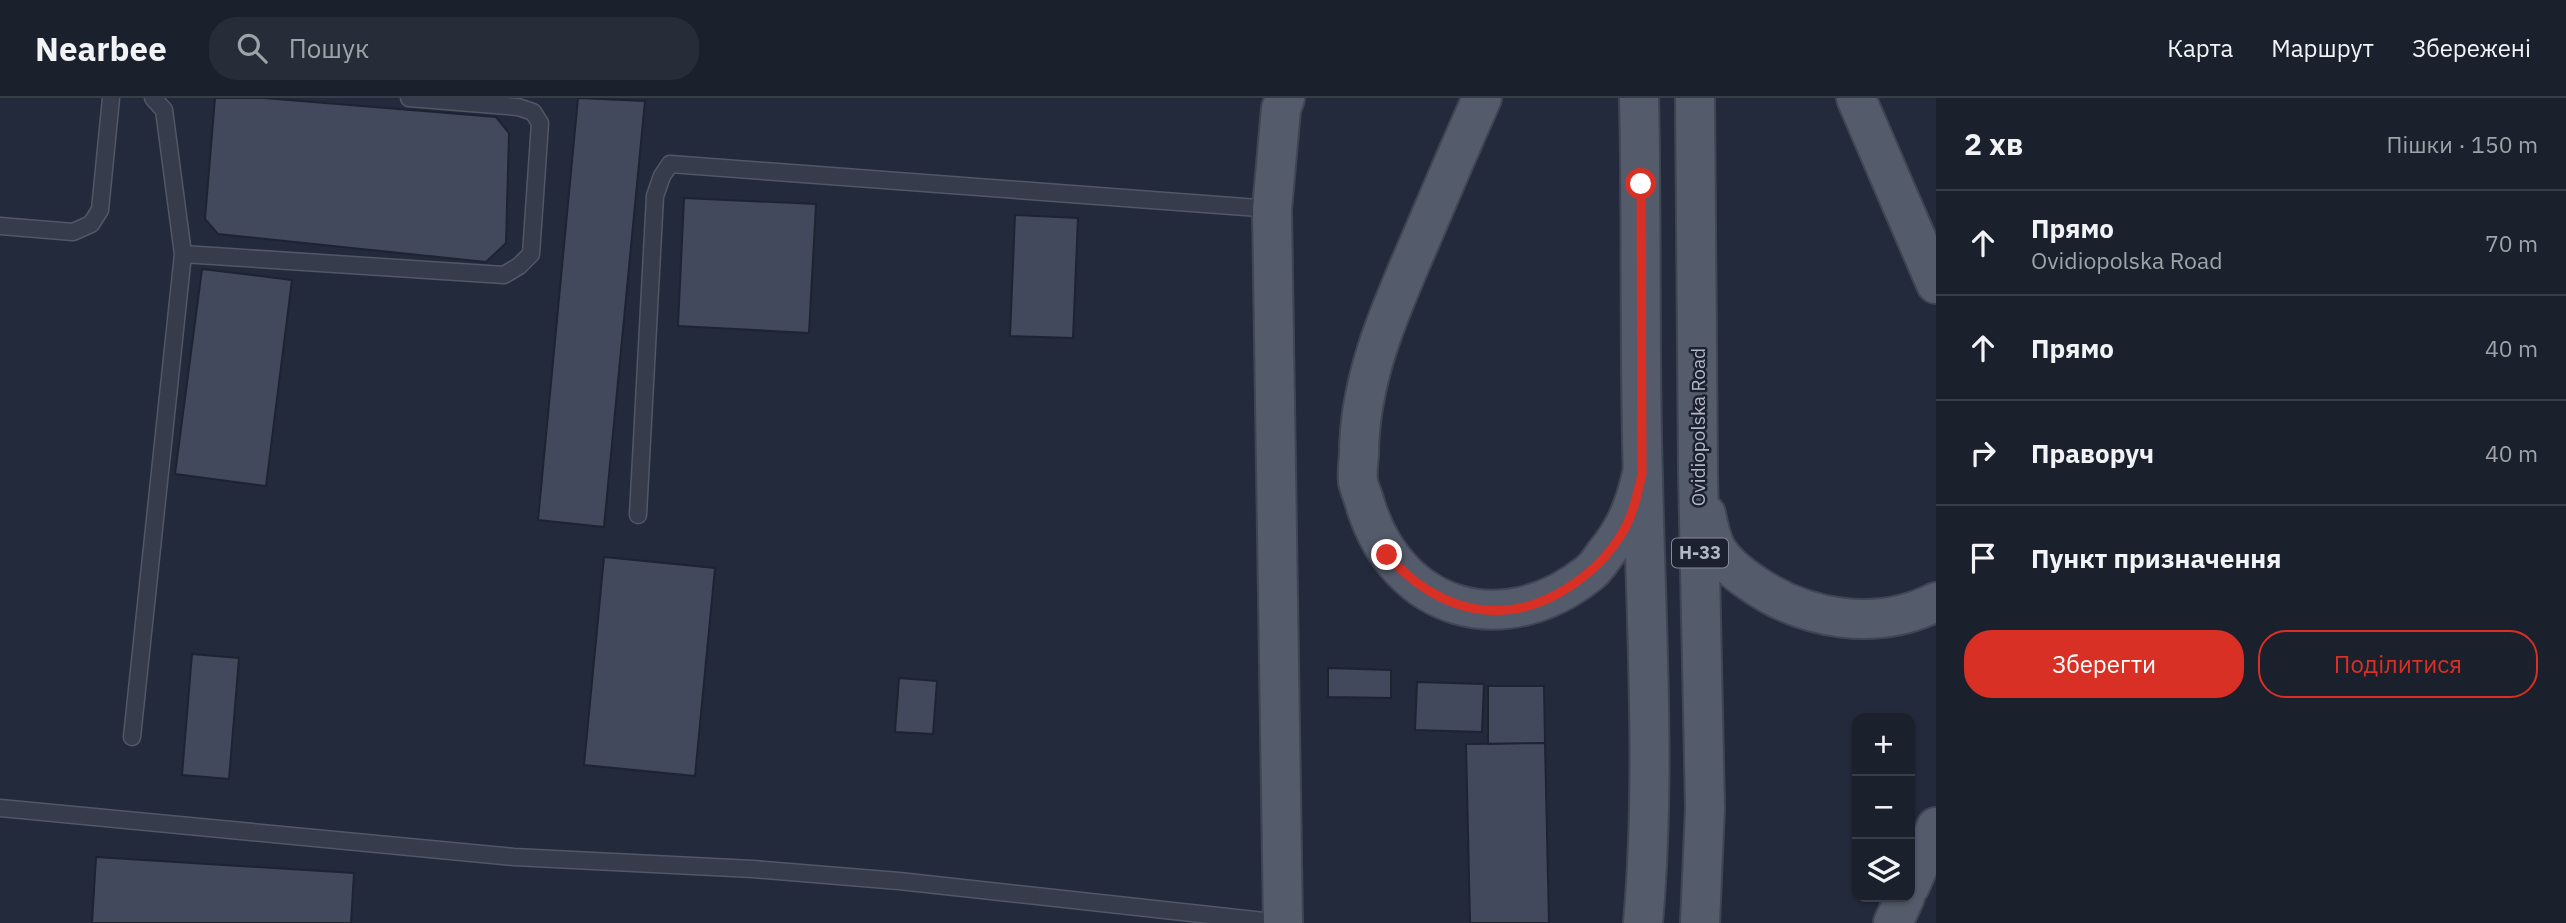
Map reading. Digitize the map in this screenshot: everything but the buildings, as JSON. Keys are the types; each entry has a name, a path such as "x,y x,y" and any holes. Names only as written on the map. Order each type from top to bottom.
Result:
{"main road":[{"path":"1283,923 1272,209 1281,109 1285,98"},
{"path":"1482,98 1392,307 1370,366 1359,433 1358,482 1373,529 1387,555 1405,575 1435,596 1463,607 1521,609 1550,599 1590,573 1621,535 1635,507 1642,474"},
{"name":"Н-33","path":"1639,98 1642,474 1649,725 1649,807 1643,923"},
{"name":"Ovidiopolska Road","path":"1695,98 1698,474 1705,808 1700,923"},
{"path":"1856,98 1936,284"},
{"path":"1698,474 1717,551 1740,575 1774,598 1814,614 1853,618 1885,618 1916,612 1936,602"},
{"path":"1915,875 1936,827"},
{"path":"1893,923 1903,902"}],"lane":[{"path":"0,226 73,232 91,224 100,210 111,98"},
{"path":"132,737 183,254 164,110 154,98"},
{"path":"183,254 504,275 519,266 531,254 540,122 533,112 518,107 410,98"},
{"path":"638,515 655,196 662,176 670,164 1272,209"},
{"path":"0,808 514,857 753,869 886,880 1283,923"}],"route":[{"path":"1387,555 1405,575 1435,596 1463,607 1521,609 1550,599 1590,573 1621,535 1635,507 1642,474 1641,184"}]}
